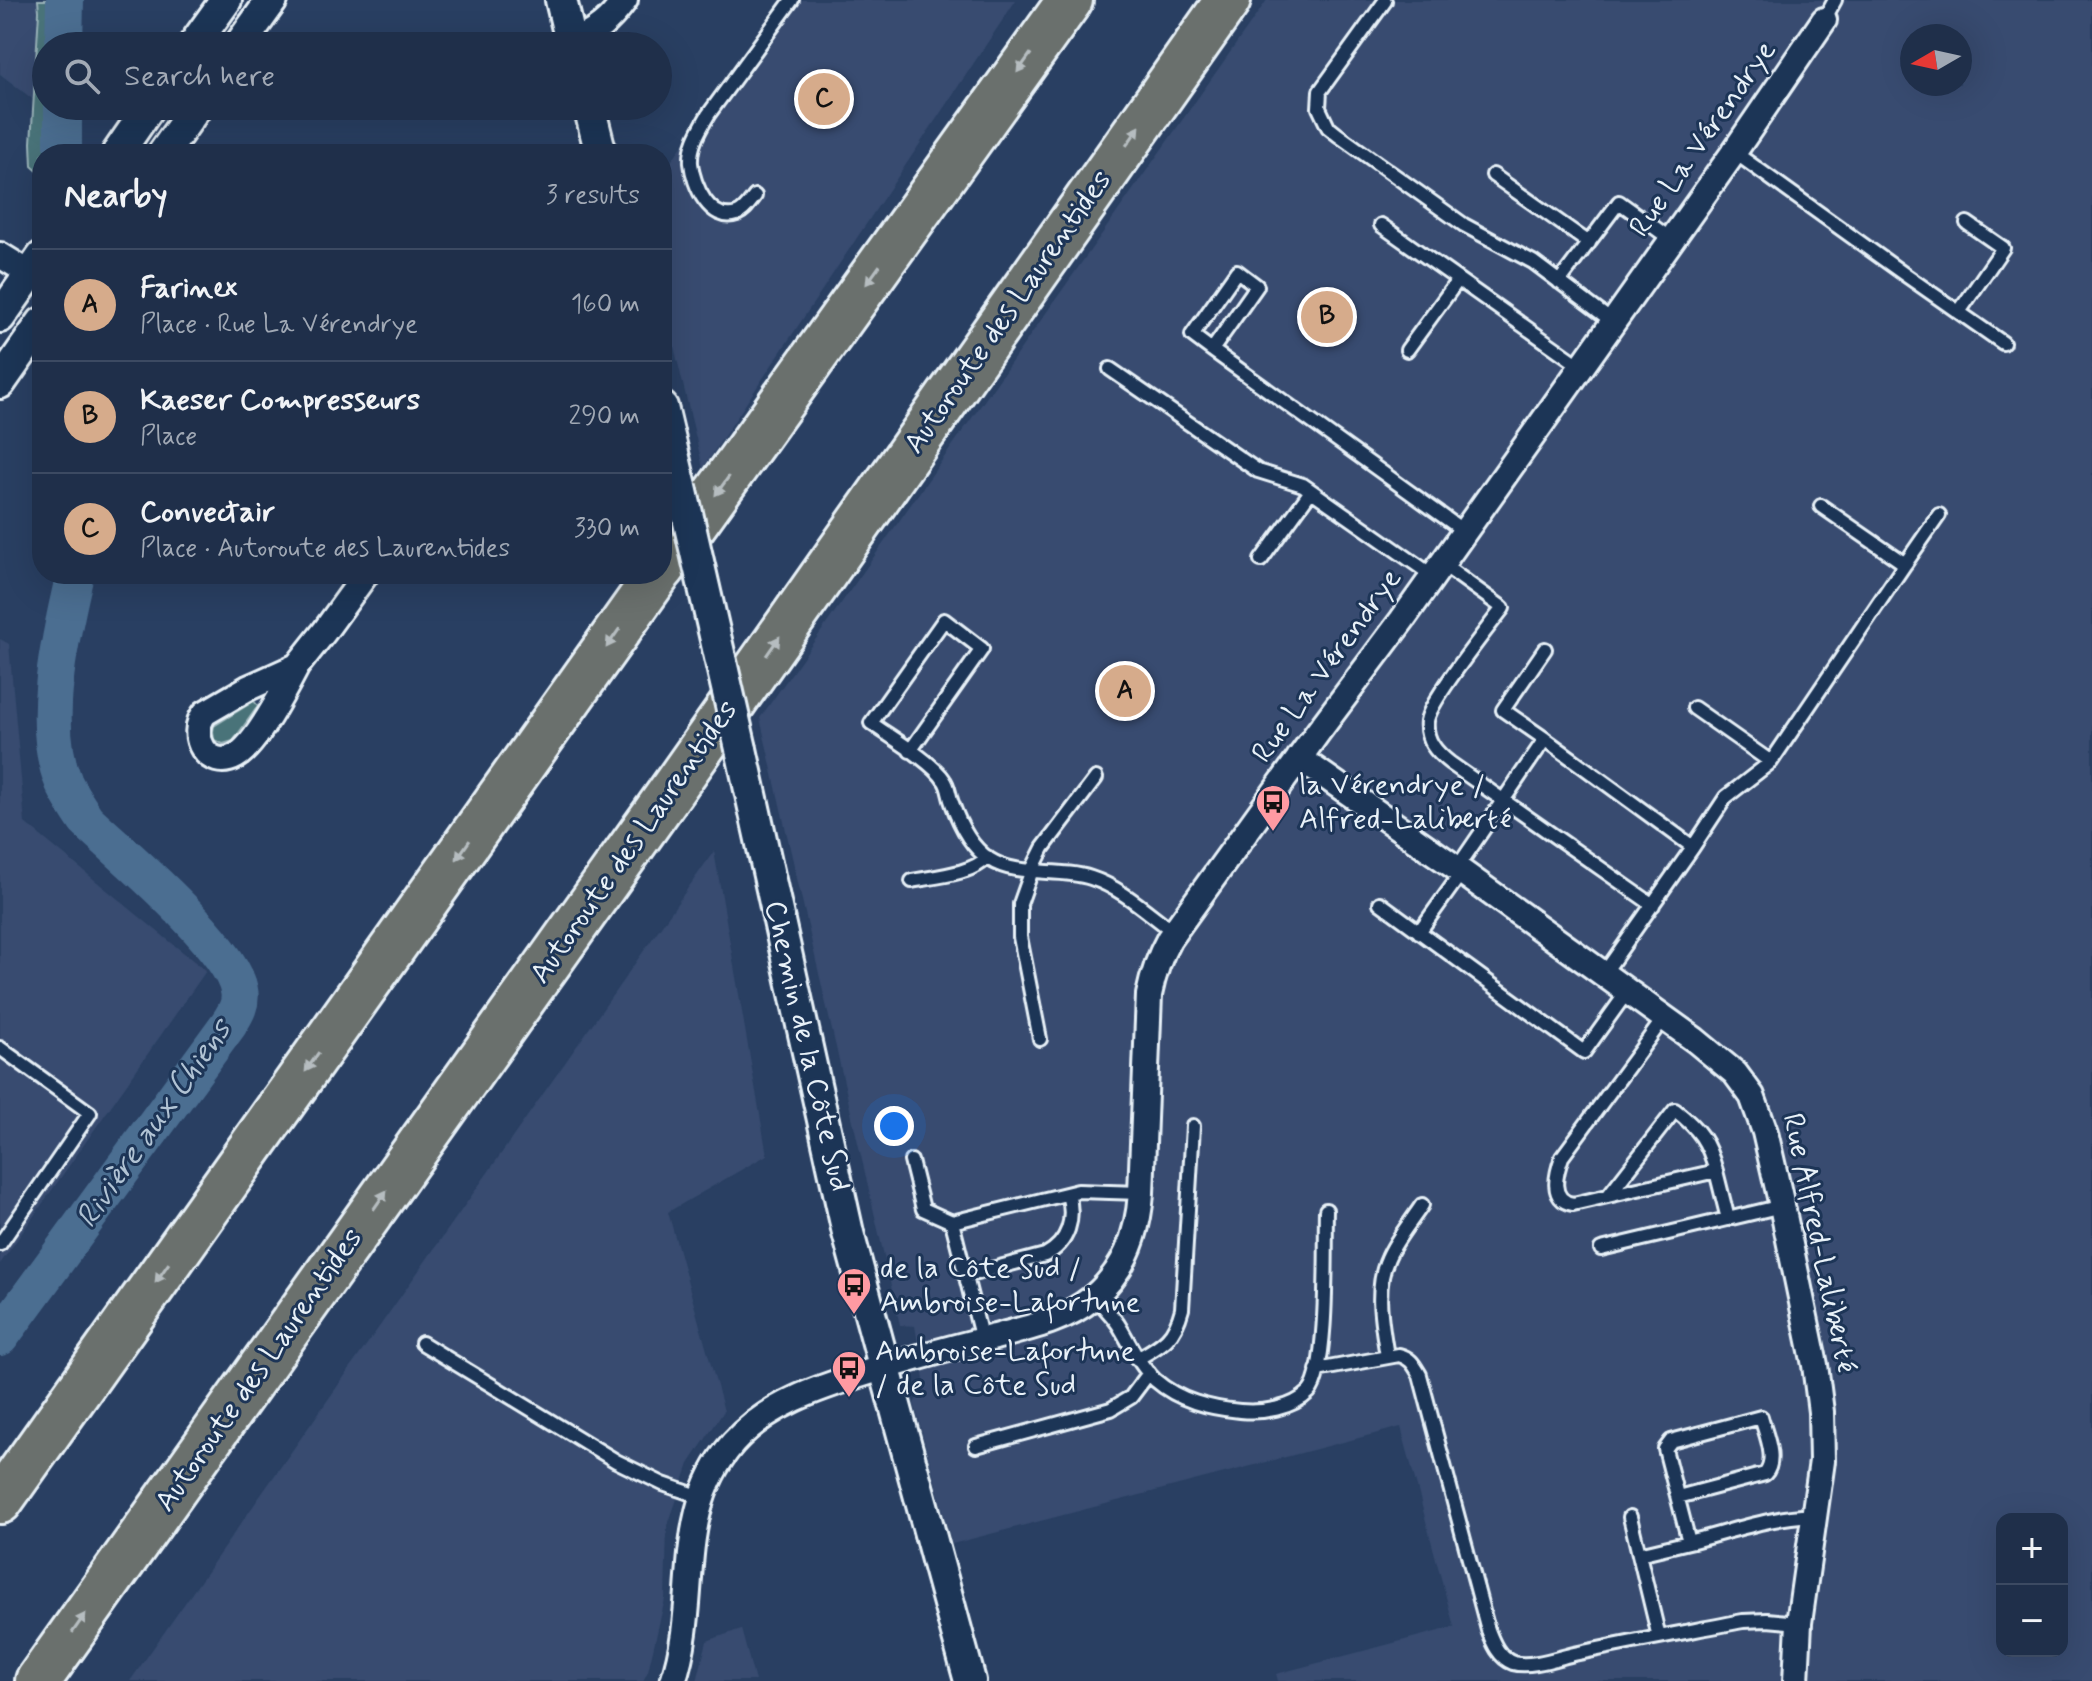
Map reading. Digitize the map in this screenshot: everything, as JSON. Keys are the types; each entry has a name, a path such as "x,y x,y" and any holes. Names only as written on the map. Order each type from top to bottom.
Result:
{"highway":[{"path":"672,555 1070,0"},
{"name":"Autoroute des Laurentides","path":"38,1681 1228,0"},
{"path":"0,1501 651,584"}],"street":[{"path":"203,32 226,0"},
{"path":"249,32 272,0"},
{"path":"561,0 569,32"},
{"path":"595,32 625,0"},
{"name":"Rue La Vérendrye","path":"673,1681 683,1634 692,1537 701,1497 716,1465 733,1443 768,1413 795,1398 911,1358 1062,1316 1094,1296 1117,1272 1135,1237 1141,1193 1149,995 1160,955 1734,152 1827,7"},
{"path":"124,144 140,120"},
{"path":"170,144 187,120"},
{"path":"592,120 598,144"},
{"path":"0,255 10,262 32,267"},
{"path":"0,317 32,276"},
{"path":"0,383 32,337"},
{"name":"Chemin de la Côte Sud","path":"672,449 836,1180 970,1681"},
{"path":"297,666 359,584"},
{"name":"Rue Alfred-Laliberté","path":"1299,758 1712,1053 1744,1083 1752,1096 1765,1132 1782,1206 1815,1365 1821,1412 1822,1461 1799,1623 1796,1681"}],"lane":[{"path":"755,196 737,214 723,214 711,209 694,178 691,163 693,148 708,115 792,0"},
{"path":"1385,1 1320,91 1319,108 1328,127 1464,225 1533,262 1613,322"},
{"path":"1734,152 2003,343"},
{"path":"1493,175 1589,243"},
{"path":"1559,282 1619,202 1672,240"},
{"path":"1959,312 2003,248 1967,223"},
{"path":"1381,225 1582,367"},
{"path":"1212,350 1257,286 1237,271 1192,335 1212,350 1465,532"},
{"path":"1407,350 1458,280"},
{"path":"1110,369 1258,471 1303,485 1503,608 1434,702 1427,721 1432,744 1437,753 1653,905"},
{"path":"1261,560 1311,491"},
{"path":"1821,506 1905,564"},
{"path":"1603,975 1726,797 1771,762 1939,515"},
{"path":"910,751 982,649 944,620 871,723 944,780 970,839 987,857 1002,865 1073,874 1108,885 1174,932"},
{"path":"1545,649 1503,710 1693,847"},
{"path":"1694,708 1771,762"},
{"path":"1419,932 1545,739"},
{"path":"1040,1039 1020,937 1020,904 1043,848 1096,778"},
{"path":"912,881 969,869 983,863 987,857"},
{"path":"1380,903 1584,1052 1627,992"},
{"path":"1664,1018 1562,1157 1557,1172 1558,1192 1567,1204 1716,1171"},
{"path":"0,1048 90,1113 0,1244"},
{"path":"1608,1196 1675,1110 1706,1141 1728,1219"},
{"path":"1137,1359 1164,1344 1172,1335 1182,1309 1193,1126"},
{"path":"911,1161 923,1209 952,1222 1078,1191 1141,1193"},
{"path":"965,1276 1053,1251 1068,1232 1071,1210 1068,1194"},
{"path":"1387,1356 1381,1277 1389,1254 1422,1205"},
{"path":"1601,1249 1782,1206"},
{"path":"1094,1296 1117,1322 1137,1359 1169,1391 1211,1408 1255,1412 1295,1401 1309,1391 1317,1370 1322,1335 1326,1210"},
{"path":"952,1222 982,1340"},
{"path":"422,1343 616,1461 663,1484 701,1497"},
{"path":"1317,1370 1387,1356 1409,1358 1420,1375 1488,1630 1504,1658 1518,1664 1541,1662 1743,1621 1799,1623"},
{"path":"976,1446 1111,1409 1131,1397 1149,1373"},
{"path":"1678,1497 1765,1474 1772,1460 1761,1417 1671,1441 1665,1449 1689,1542"},
{"path":"1639,1554 1785,1518 1815,1516"},
{"path":"1630,1517 1659,1637"}],"shaded area":[{"path":"0,0 38,0 37,32 32,32 32,99 0,74"},
{"path":"786,0 1016,0 703,468 672,338 672,160"},
{"path":"1267,0 2092,0 2092,1681 1278,1681 1276,1674 1454,1627 1401,1427 952,1544 914,1403 925,1386 915,1326 900,1325 760,718"},
{"path":"0,639 9,644 25,823 206,971 0,1264"},
{"path":"714,851 767,1155 668,1212 724,1411 689,1464 667,1528 665,1599 643,1681 130,1681"},
{"path":"741,1629 755,1681 697,1681 707,1641"}],"green space":[{"path":"38,0 77,0 75,32 38,32"},
{"path":"32,120 70,120 69,144 32,144 32,166 31,143"},
{"path":"254,701 258,706 233,741 223,744 214,740 214,726"}],"waterway":[{"name":"Rivière aux Chiens","path":"64,32 65,0"},
{"name":"Rivière aux Chiens","path":"63,120 63,144"},
{"name":"Rivière aux Chiens","path":"0,1337 228,1025 240,1000 231,971 216,949 173,901 86,820 64,783 53,734 53,707 59,651 73,584"}],"place":[{"name":"Convectair","path":"824,99"},
{"name":"Kaeser Compresseurs","path":"1327,317"},
{"name":"Farinex","path":"1125,691"},
{"name":"la Vérendrye / Alfred-Laliberté","path":"1273,833"},
{"name":"de la Côte Sud / Ambroise-Lafortune","path":"854,1316"},
{"name":"Ambroise-Lafortune / de la Côte Sud","path":"849,1399"}]}
